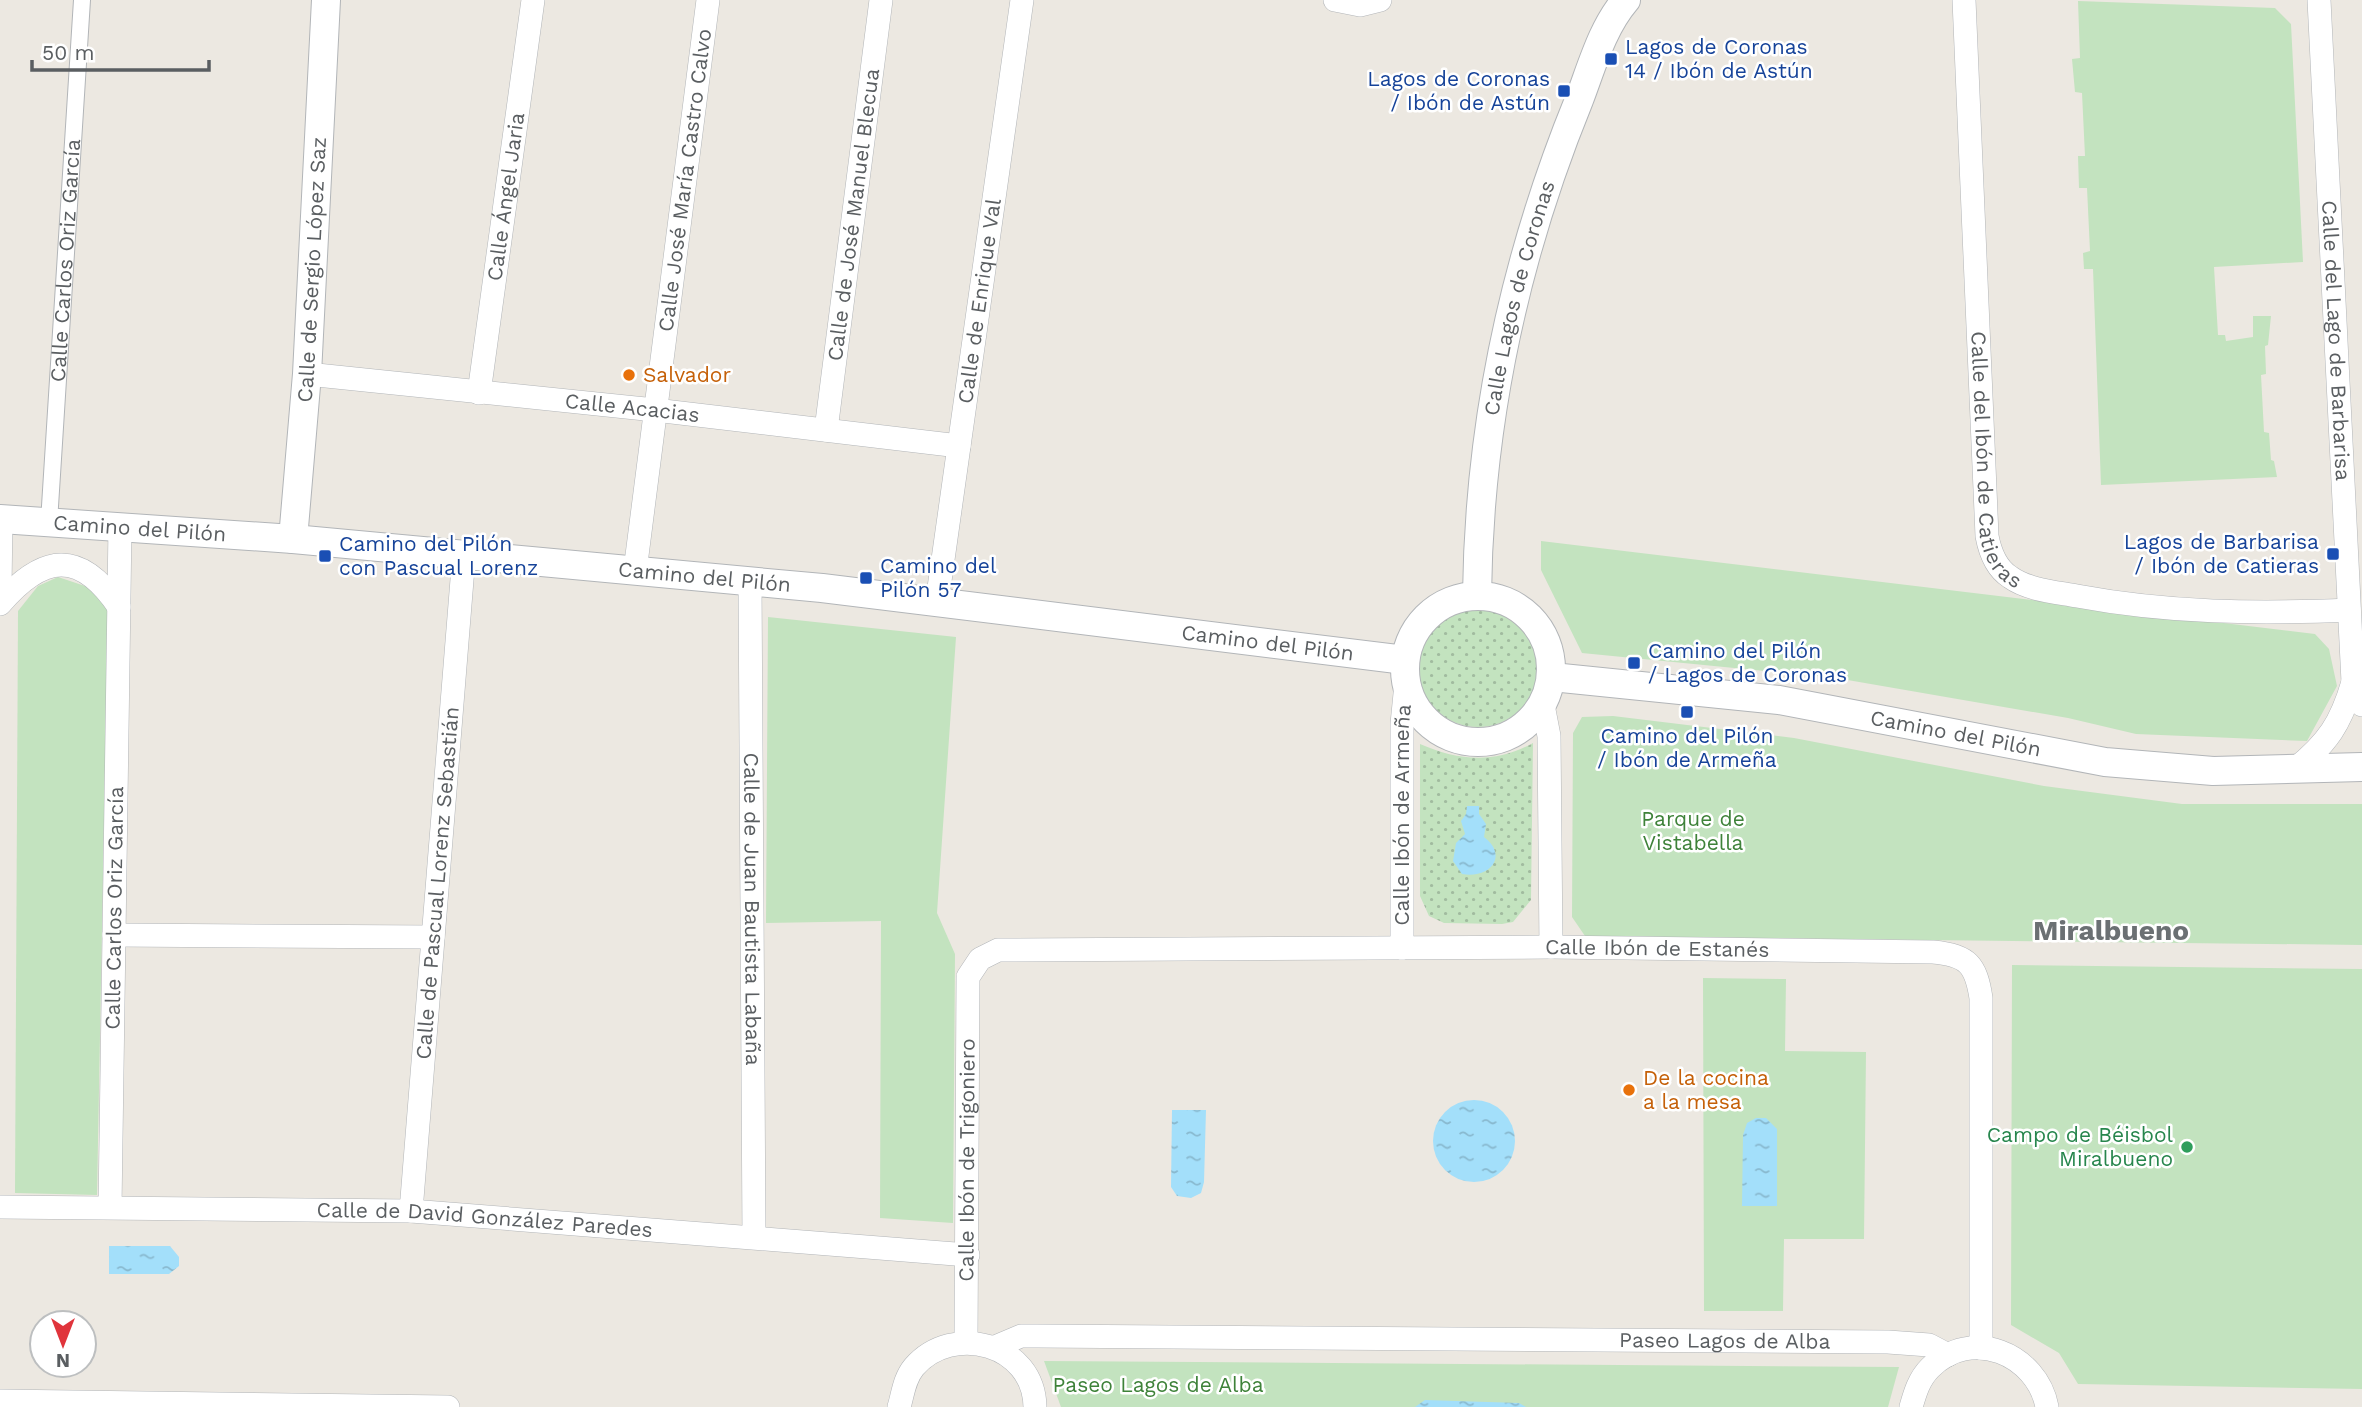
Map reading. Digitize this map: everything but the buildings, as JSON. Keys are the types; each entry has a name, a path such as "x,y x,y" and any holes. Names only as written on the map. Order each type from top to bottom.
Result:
{"street":[{"name":"Calle Carlos Oriz García","path":"49,522 82,0"},
{"name":"Calle de Sergio López Saz","path":"293,540 307,374 326,0"},
{"name":"Calle Ángel Jaria","path":"479,393 533,0"},
{"name":"Calle José María Castro Calvo","path":"635,570 708,0"},
{"name":"Calle de José Manuel Blecua","path":"826,430 881,0"},
{"name":"Calle de Enrique Val","path":"937,602 1022,0"},
{"path":"1335,0 1360,5 1380,0"},
{"name":"Calle del Ibón de Catieras","path":"1964,0 1987,536 1992,555 2003,571 2021,584 2131,606 2198,612 2349,610"},
{"name":"Calle del Lago de Barbarisa","path":"2319,0 2353,682 2362,705"},
{"name":"Calle Lagos de Coronas","path":"1477,595 1484,458 1512,300 1557,155 1618,4"},
{"name":"Calle Acacias","path":"307,374 655,410 959,446"},
{"name":"Camino del Pilón","path":"0,519 293,540 635,570 937,602 1406,672"},
{"path":"0,519 0,588"},
{"name":"Calle Carlos Oriz García","path":"110,1207 120,527"},
{"name":"Calle de Pascual Lorenz Sebastián","path":"411,1210 464,555"},
{"path":"0,604 16,585 38,569 68,565 97,578 119,607"},
{"name":"Calle de Juan Bautista Labaña","path":"750,582 754,1237"},
{"path":"1477,595 1502,599 1524,611 1541,629 1550,652 1552,677 1543,705 1529,722 1510,735 1490,741 1467,741 1446,735 1428,722 1414,705 1406,672 1411,639 1429,614 1456,598 1477,595"},
{"name":"Calle Ibón de Armeña","path":"1402,948 1402,724 1406,672"},
{"name":"Camino del Pilón","path":"1552,677 1779,700 2105,762 2213,771 2362,767"},
{"name":"Calle del Lago de Barbarisa","path":"2294,770 2313,754 2338,724 2353,682"},
{"path":"1543,705 1549,736 1551,947"},
{"path":"114,935 433,937"},
{"name":"Calle Ibón de Estanés","path":"968,977 980,959 998,950 1551,947 1951,954 1968,961 1978,978 1981,998 1981,1348"},
{"name":"Calle Ibón de Trigoniero","path":"966,1342 968,977"},
{"name":"Calle de David González Paredes","path":"0,1207 411,1210 968,1255"},
{"name":"Paseo Lagos de Alba","path":"995,1347 1021,1336 1874,1342 1929,1345 1948,1355"},
{"path":"899,1407 903,1387 913,1369 936,1350 966,1342 995,1347 1013,1359 1027,1377 1035,1407"},
{"path":"1911,1407 1917,1386 1930,1368 1948,1355 1981,1348 2001,1351 2020,1360 2034,1375 2044,1393 2047,1407"},
{"path":"13,1404 448,1407"}],"green space":[{"path":"2078,1 2275,8 2291,24 2303,262 2214,267 2218,335 2225,335 2226,341 2253,337 2253,316 2271,316 2268,345 2265,346 2266,374 2261,375 2264,432 2269,433 2271,460 2274,461 2277,477 2101,485 2093,269 2084,269 2083,253 2090,251 2087,188 2079,188 2078,156 2085,156 2082,93 2075,92 2072,59 2080,58"},
{"path":"1541,541 2315,634 2329,649 2337,686 2307,741 2136,734 2068,718 1836,678 1582,653 1541,570"},
{"path":"58,577 88,587 108,609 97,1195 15,1193 18,611 38,586"},
{"path":"1478,607 1501,612 1520,625 1533,644 1538,667 1533,690 1520,709 1501,722 1478,727 1455,722 1436,709 1423,690 1418,667 1423,644 1436,625 1455,612"},
{"path":"768,617 956,637 937,913 955,954 953,1223 880,1218 881,921 766,923"},
{"name":"Parque de Vistabella","path":"1613,716 1794,738 2044,786 2182,804 2362,804 2362,945 1585,936 1572,917 1573,733 1582,717"},
{"path":"1533,743 1531,900 1513,922 1502,924 1444,923 1429,916 1420,896 1420,744 1449,754 1477,758 1505,754"},
{"name":"Campo de Béisbol Miralbueno","path":"2012,965 2362,969 2362,1389 2078,1384 2059,1353 2011,1325"},
{"path":"1703,978 1786,979 1785,1051 1866,1052 1864,1239 1784,1239 1783,1311 1704,1311"},
{"name":"Paseo Lagos de Alba","path":"1044,1361 1899,1367 1888,1407 1061,1407"}],"water":[{"path":"1467,806 1479,806 1479,814 1486,824 1484,837 1495,852 1493,864 1488,870 1472,875 1462,874 1453,861 1456,843 1465,834 1461,821"},
{"path":"1466,1100 1482,1100 1497,1107 1508,1118 1515,1133 1512,1157 1503,1170 1482,1182 1466,1182 1451,1175 1440,1164 1433,1149 1433,1133 1440,1118 1451,1107"},
{"path":"1172,1110 1206,1110 1204,1182 1201,1193 1191,1198 1177,1196 1171,1187"},
{"path":"1756,1118 1766,1118 1777,1129 1777,1206 1742,1206 1743,1135 1747,1123"},
{"path":"109,1246 170,1246 179,1257 179,1266 169,1274 109,1274"},
{"path":"1425,1400 1519,1403 1526,1407 1415,1407"}],"place":[{"name":"Lagos de Coronas 14 / Ibón de Astún","path":"1611,59"},
{"name":"Lagos de Coronas / Ibón de Astún","path":"1564,91"},
{"name":"Salvador","path":"629,375"},
{"name":"Lagos de Barbarisa / Ibón de Catieras","path":"2333,554"},
{"name":"Camino del Pilón con Pascual Lorenz","path":"325,556"},
{"name":"Camino del Pilón 57","path":"866,578"},
{"name":"Camino del Pilón / Lagos de Coronas","path":"1634,663"},
{"name":"Camino del Pilón / Ibón de Armeña","path":"1687,712"},
{"name":"De la cocina a la mesa","path":"1629,1090"},
{"name":"Campo de Béisbol Miralbueno","path":"2187,1147"}],"district":[{"name":"Miralbueno","path":"2111,930"}]}
